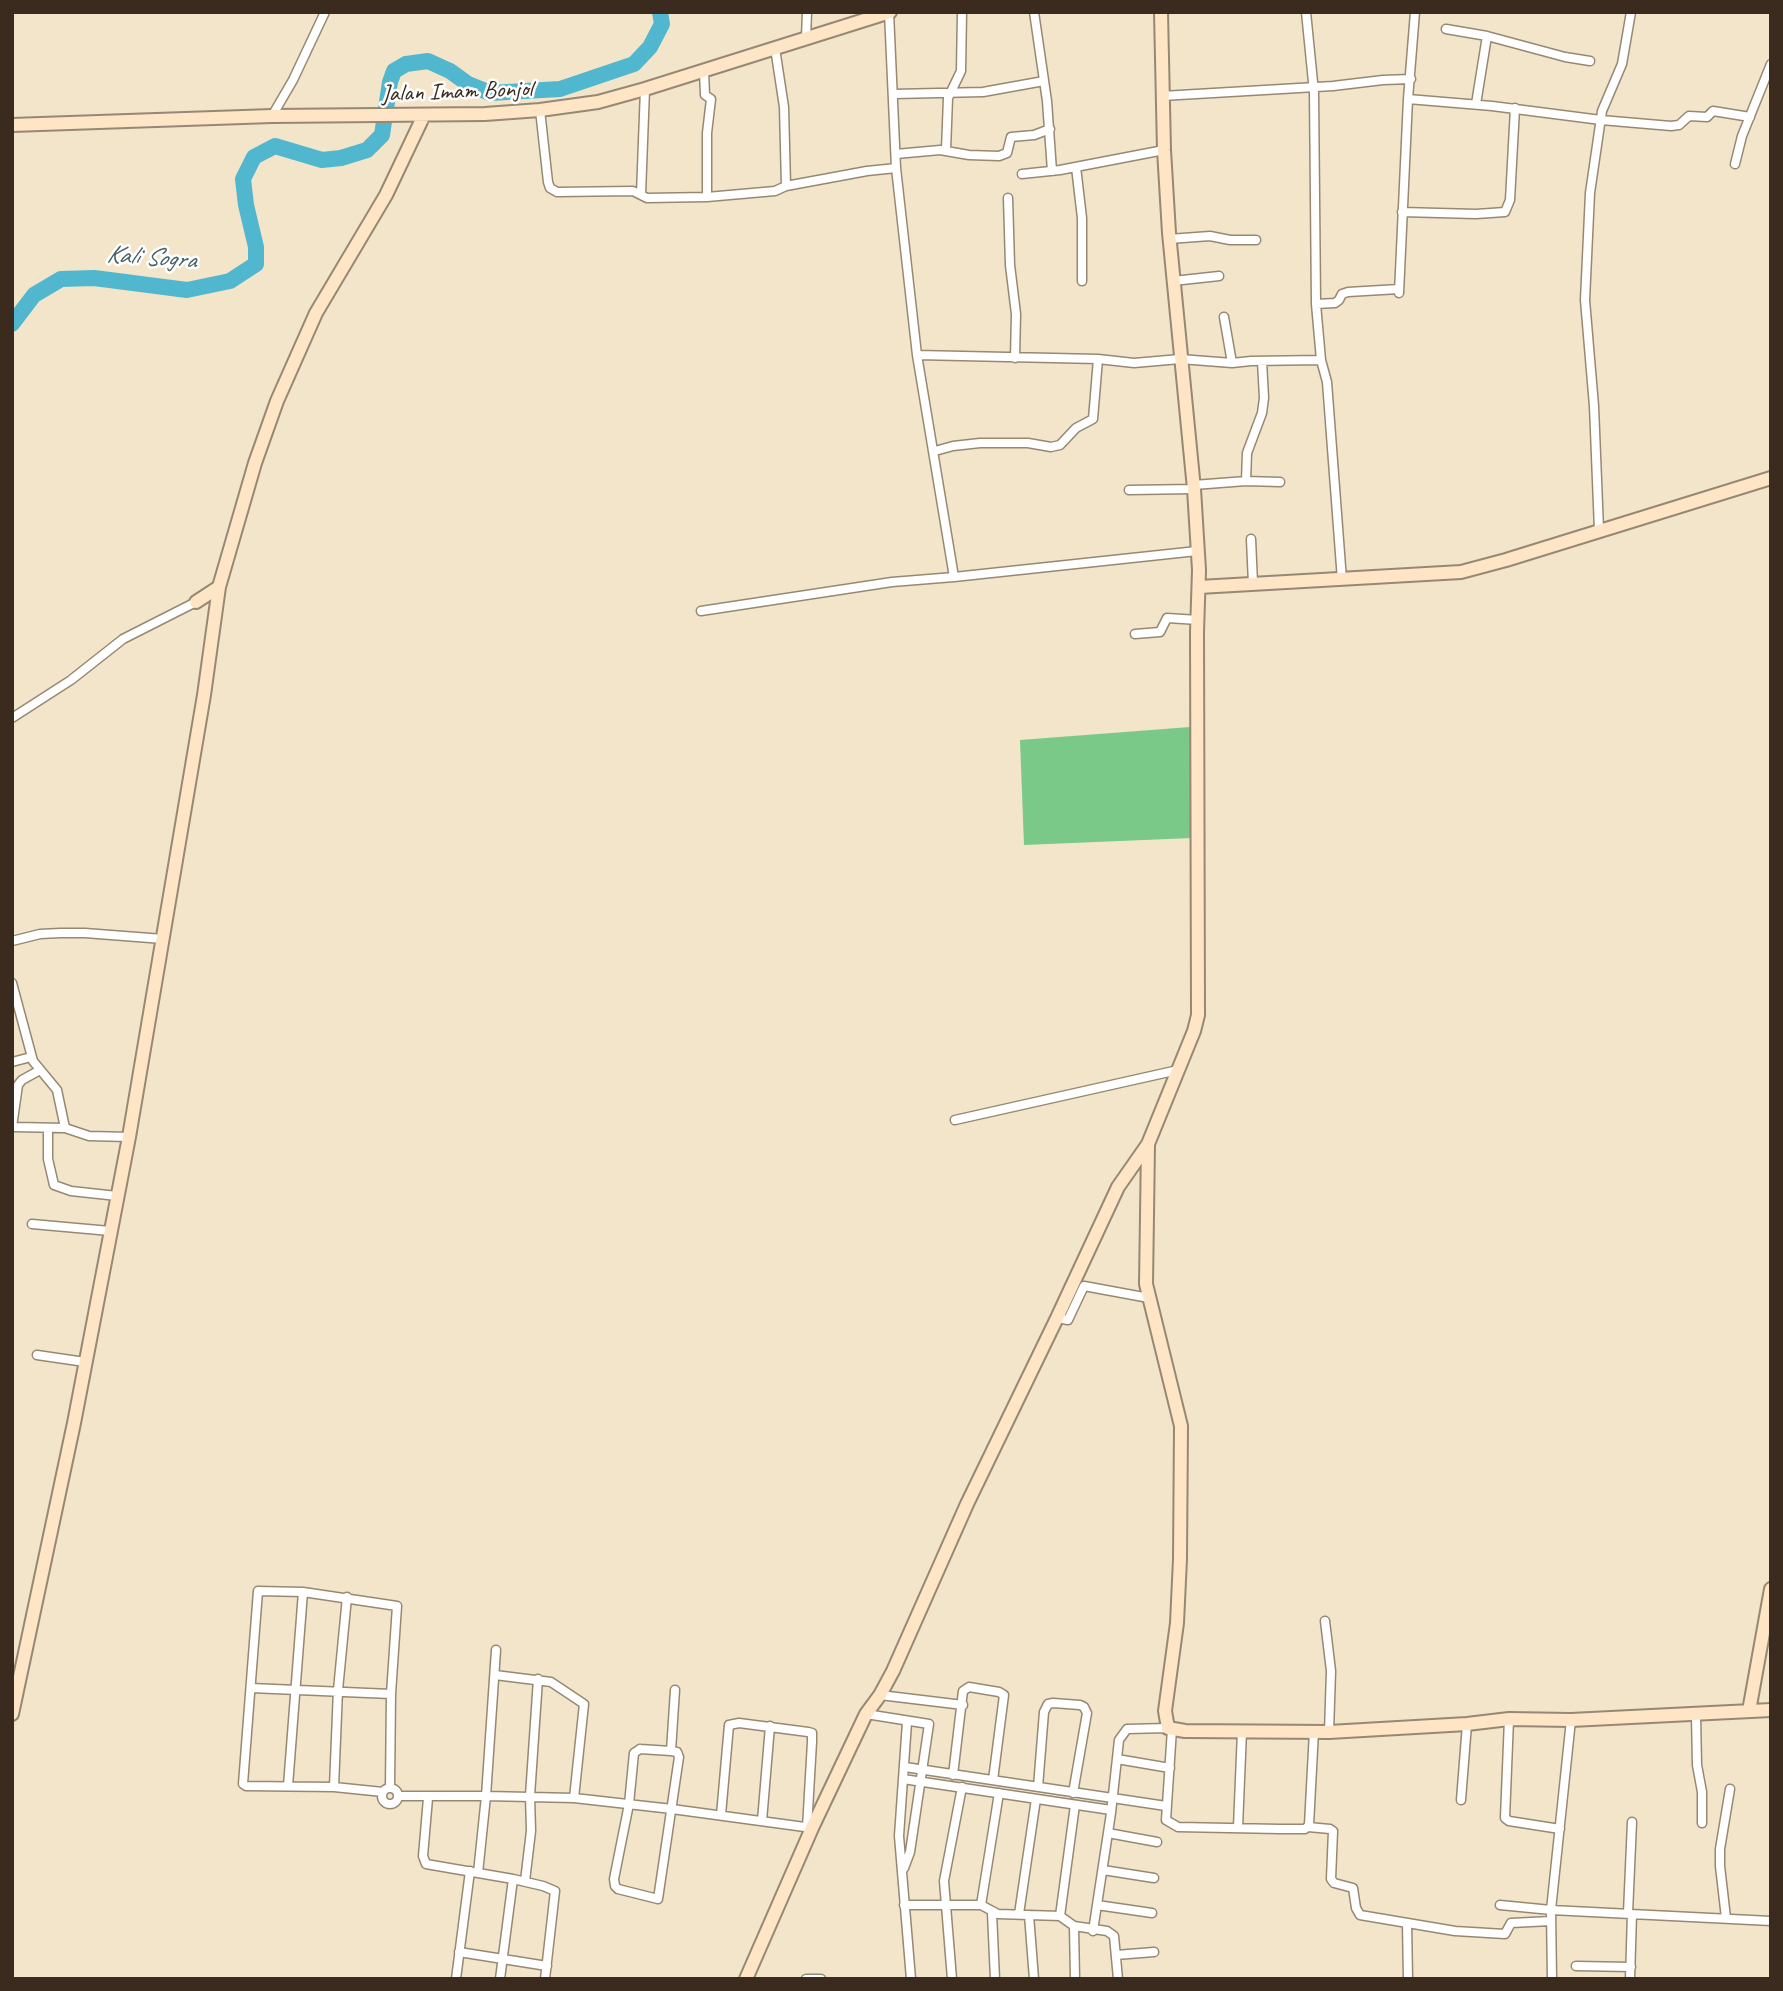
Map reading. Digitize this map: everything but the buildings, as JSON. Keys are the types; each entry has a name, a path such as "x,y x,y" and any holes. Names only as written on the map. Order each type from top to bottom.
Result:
{"street":[{"path":"272,116 325,12"},
{"path":"806,38 807,12"},
{"path":"889,12 896,168 918,355 954,577"},
{"name":"Jalan Imam Bonjol","path":"12,125 540,110 598,102 645,89 867,16 889,12"},
{"path":"946,150 950,92 961,71 962,12"},
{"path":"1034,12 1050,129 1052,171"},
{"path":"746,1979 809,1828 866,1714 880,1695 967,1504 1058,1318 1118,1187 1148,1144 1198,1015 1199,592 1194,487 1169,239 1161,12"},
{"path":"1306,12 1314,87 1316,304 1321,360 1327,382 1342,580"},
{"path":"1316,304 1335,303 1342,294 1348,292 1399,291 1415,12"},
{"path":"1599,530 1594,406 1585,300 1590,192 1602,110 1622,64 1631,12"},
{"path":"1446,29 1590,61"},
{"path":"1476,104 1487,36"},
{"path":"775,48 784,107 786,186"},
{"path":"1735,164 1741,136 1771,64"},
{"path":"704,71 705,96 711,99 707,133 707,197"},
{"path":"1162,96 1410,79"},
{"path":"894,94 984,92 1044,81"},
{"path":"641,194 645,89"},
{"path":"1408,99 1515,108 1601,121 1675,126 1689,116 1705,117 1713,111 1750,117"},
{"path":"1402,212 1506,212 1510,200 1515,108"},
{"path":"540,110 547,176 553,191 633,191 647,198 707,197 775,191 786,186 896,168"},
{"path":"12,1714 129,1137 204,695 219,587 255,463 277,401 316,313 386,195 424,115"},
{"path":"896,154 946,150 969,155 999,156 1007,153 1011,137 1034,135 1050,129"},
{"path":"1022,174 1164,150"},
{"path":"1076,167 1082,218 1082,281"},
{"path":"1008,198 1010,265 1016,314 1015,358"},
{"path":"1169,239 1210,236 1230,240 1256,240"},
{"path":"1173,281 1219,276"},
{"path":"1224,317 1232,363"},
{"path":"918,355 1098,359 1134,363 1180,359 1232,363 1321,360"},
{"path":"935,451 981,443 1028,443 1051,447 1060,445 1076,428 1093,419 1098,359"},
{"path":"1245,481 1247,453 1262,413 1262,361"},
{"path":"1199,592 1253,584 1461,572 1771,478"},
{"path":"1129,490 1245,481 1280,482"},
{"path":"1251,539 1253,584"},
{"path":"701,611 892,582 1197,551"},
{"path":"12,718 71,680 97,656 123,639 196,602 219,587"},
{"path":"196,602 205,603 215,611"},
{"path":"1135,634 1160,632 1167,618 1198,617"},
{"path":"12,941 40,934 60,933 163,939"},
{"path":"12,984 31,1057 57,1090 65,1128"},
{"path":"12,1062 31,1057"},
{"path":"40,1070 18,1085 13,1127 65,1128 89,1136 129,1137"},
{"path":"955,1120 1178,1070"},
{"path":"48,1128 48,1159 54,1185 71,1191 117,1196"},
{"path":"1148,1144 1144,1269 1181,1426 1180,1570 1177,1623 1165,1711 1170,1728 1166,1820 1178,1827 1308,1827 1332,1830 1331,1879 1334,1883 1353,1888 1358,1914 1455,1931 1505,1934 1511,1923 1551,1921"},
{"path":"32,1224 110,1231"},
{"path":"1058,1318 1068,1320 1084,1286 1149,1298"},
{"path":"37,1355 85,1362"},
{"path":"1749,1711 1771,1589"},
{"path":"303,1592 258,1591 242,1782 246,1786 334,1787 386,1790 397,1791 395,1803 387,1804 382,1799 386,1790 398,1607 303,1592"},
{"path":"288,1786 303,1592"},
{"path":"334,1787 338,1690 347,1597"},
{"path":"1325,1621 1331,1671 1329,1732"},
{"path":"456,1979 486,1796 496,1650"},
{"path":"495,1675 551,1682 585,1706 574,1798"},
{"path":"525,1881 531,1831 530,1796 538,1679"},
{"path":"953,1775 963,1691 969,1687 1004,1695 993,1780"},
{"path":"251,1688 391,1694"},
{"path":"671,1751 675,1690"},
{"path":"880,1695 962,1705"},
{"path":"1038,1787 1044,1712 1048,1704 1080,1705 1087,1713 1073,1793"},
{"path":"1093,1931 1119,1740 1127,1729 1329,1732 1509,1720 1571,1720 1771,1710"},
{"path":"866,1714 929,1724 910,1852 903,1870"},
{"path":"1696,1715 1702,1823"},
{"path":"1509,1720 1505,1818 1509,1821 1560,1829"},
{"path":"1552,1979 1551,1910 1571,1720"},
{"path":"907,1721 899,1836 911,1979"},
{"path":"721,1815 729,1725 739,1723 770,1726 812,1733 809,1828"},
{"path":"1461,1800 1467,1724"},
{"path":"762,1821 770,1726"},
{"path":"1238,1827 1242,1731"},
{"path":"1308,1827 1314,1731"},
{"path":"636,1750 671,1751 677,1752 679,1757 659,1897 654,1900 615,1886 614,1879 629,1804 634,1753 636,1750"},
{"path":"1117,1759 1170,1768"},
{"path":"905,1768 1166,1806"},
{"path":"903,1779 1111,1810"},
{"path":"952,1979 945,1905 945,1870 962,1787"},
{"path":"1726,1918 1720,1849 1730,1788"},
{"path":"981,1905 999,1793"},
{"path":"398,1796 574,1798 672,1808 809,1828"},
{"path":"428,1798 423,1861 429,1866 525,1881 552,1888 556,1896 545,1979"},
{"path":"1019,1914 1036,1799"},
{"path":"1060,1916 1075,1805"},
{"path":"1630,1979 1632,1822"},
{"path":"1108,1833 1157,1842"},
{"path":"1103,1870 1154,1878"},
{"path":"500,1979 513,1879"},
{"path":"904,1905 981,1905 992,1913 1060,1916 1074,1926 1111,1933 1114,1936 1118,1979"},
{"path":"1097,1905 1152,1913"},
{"path":"1500,1905 1771,1921"},
{"path":"992,1913 995,1979"},
{"path":"1029,1914 1034,1979"},
{"path":"1407,1923 1408,1979"},
{"path":"1074,1926 1075,1979"},
{"path":"459,1952 547,1966"},
{"path":"1116,1955 1154,1952"},
{"path":"1576,1966 1631,1967"},
{"path":"806,1979 821,1979"}],"green space":[{"path":"1190,727 1192,838 1024,845 1020,740"}],"waterway":[{"name":"Kali Sogra","path":"12,324 34,295 61,279 94,278 187,290 230,281 256,264 256,247 243,179 254,157 275,146 322,160 341,158 367,150 382,135 394,71 406,64 428,61 490,93 560,89 634,64 650,47 662,24 660,12"}]}
